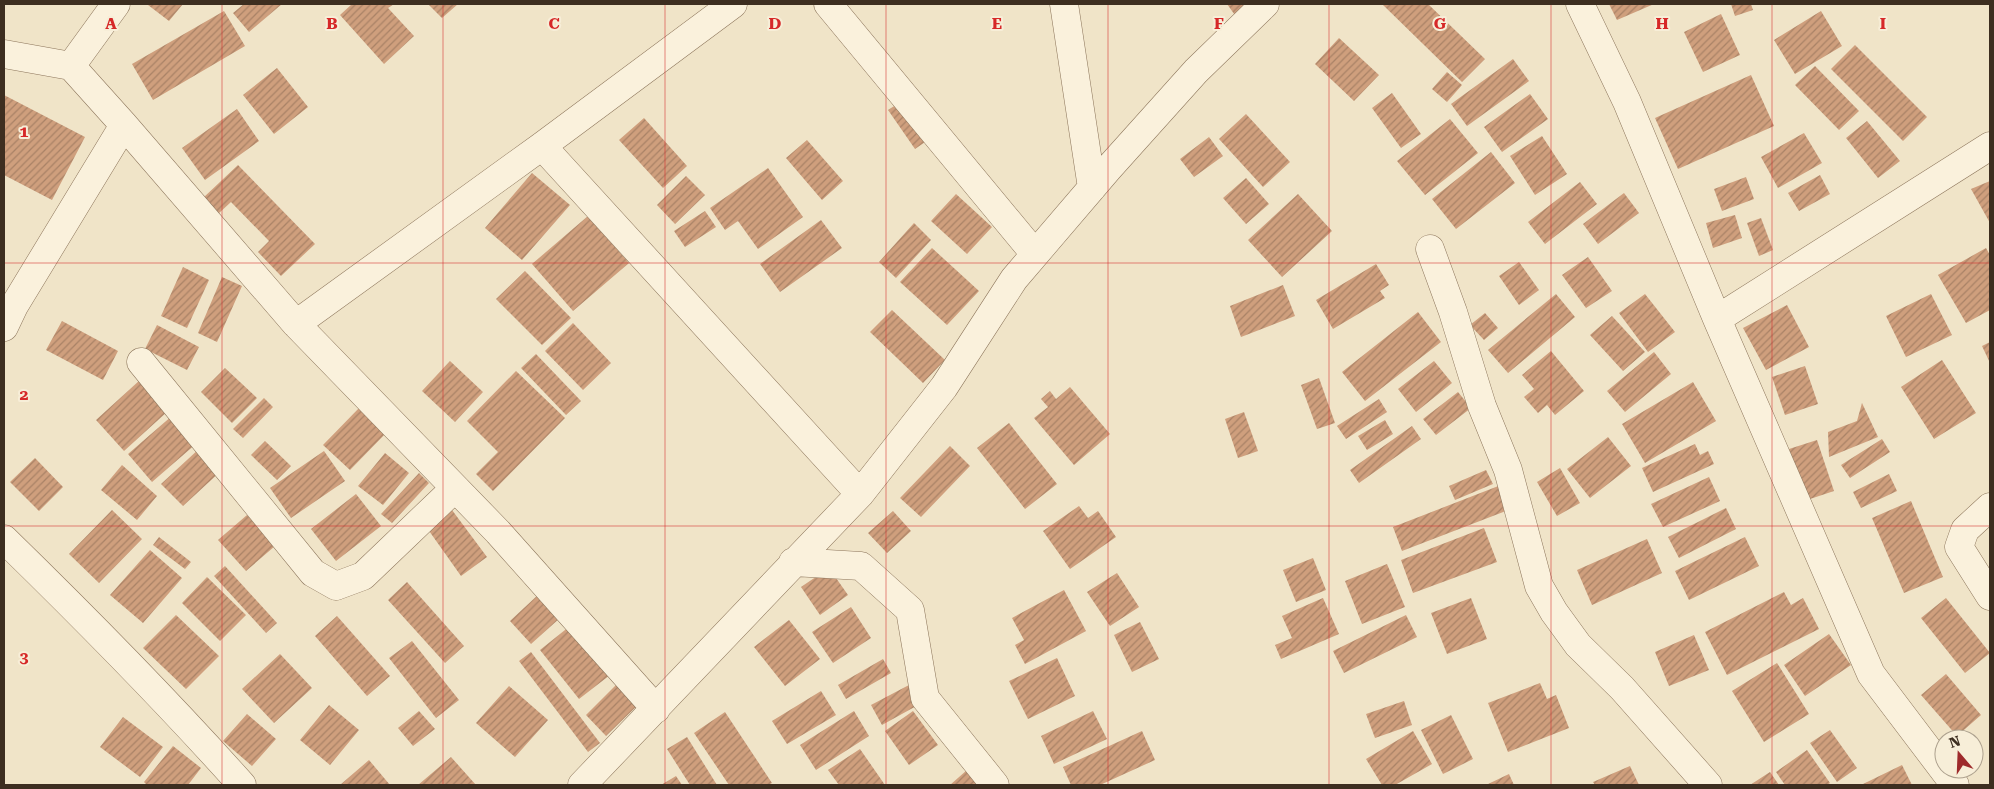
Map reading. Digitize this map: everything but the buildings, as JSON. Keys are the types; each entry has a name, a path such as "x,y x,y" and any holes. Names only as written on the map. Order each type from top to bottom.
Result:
{"street":[{"path":"71,66 116,4"},
{"path":"296,324 542,146 733,4"},
{"path":"828,4 1035,254"},
{"path":"1064,4 1092,188"},
{"path":"582,785 860,494 944,387 1014,278 1196,71 1265,4"},
{"path":"1580,4 1627,102 1717,319 1872,674 1955,785"},
{"path":"4,54 71,66 124,124 296,324 498,532 656,709"},
{"path":"4,327 14,306 124,124"},
{"path":"542,146 860,494"},
{"path":"1717,319 1990,146"},
{"path":"1430,249 1453,312 1482,406 1508,470 1539,586 1554,612 1578,645 1622,688 1708,785"},
{"path":"141,362 312,573 336,586 363,576 455,488"},
{"path":"1990,507 1964,530 1959,547 1990,596"},
{"path":"4,539 182,717 242,785"},
{"path":"793,562 862,566 910,610 925,698 995,785"}]}
